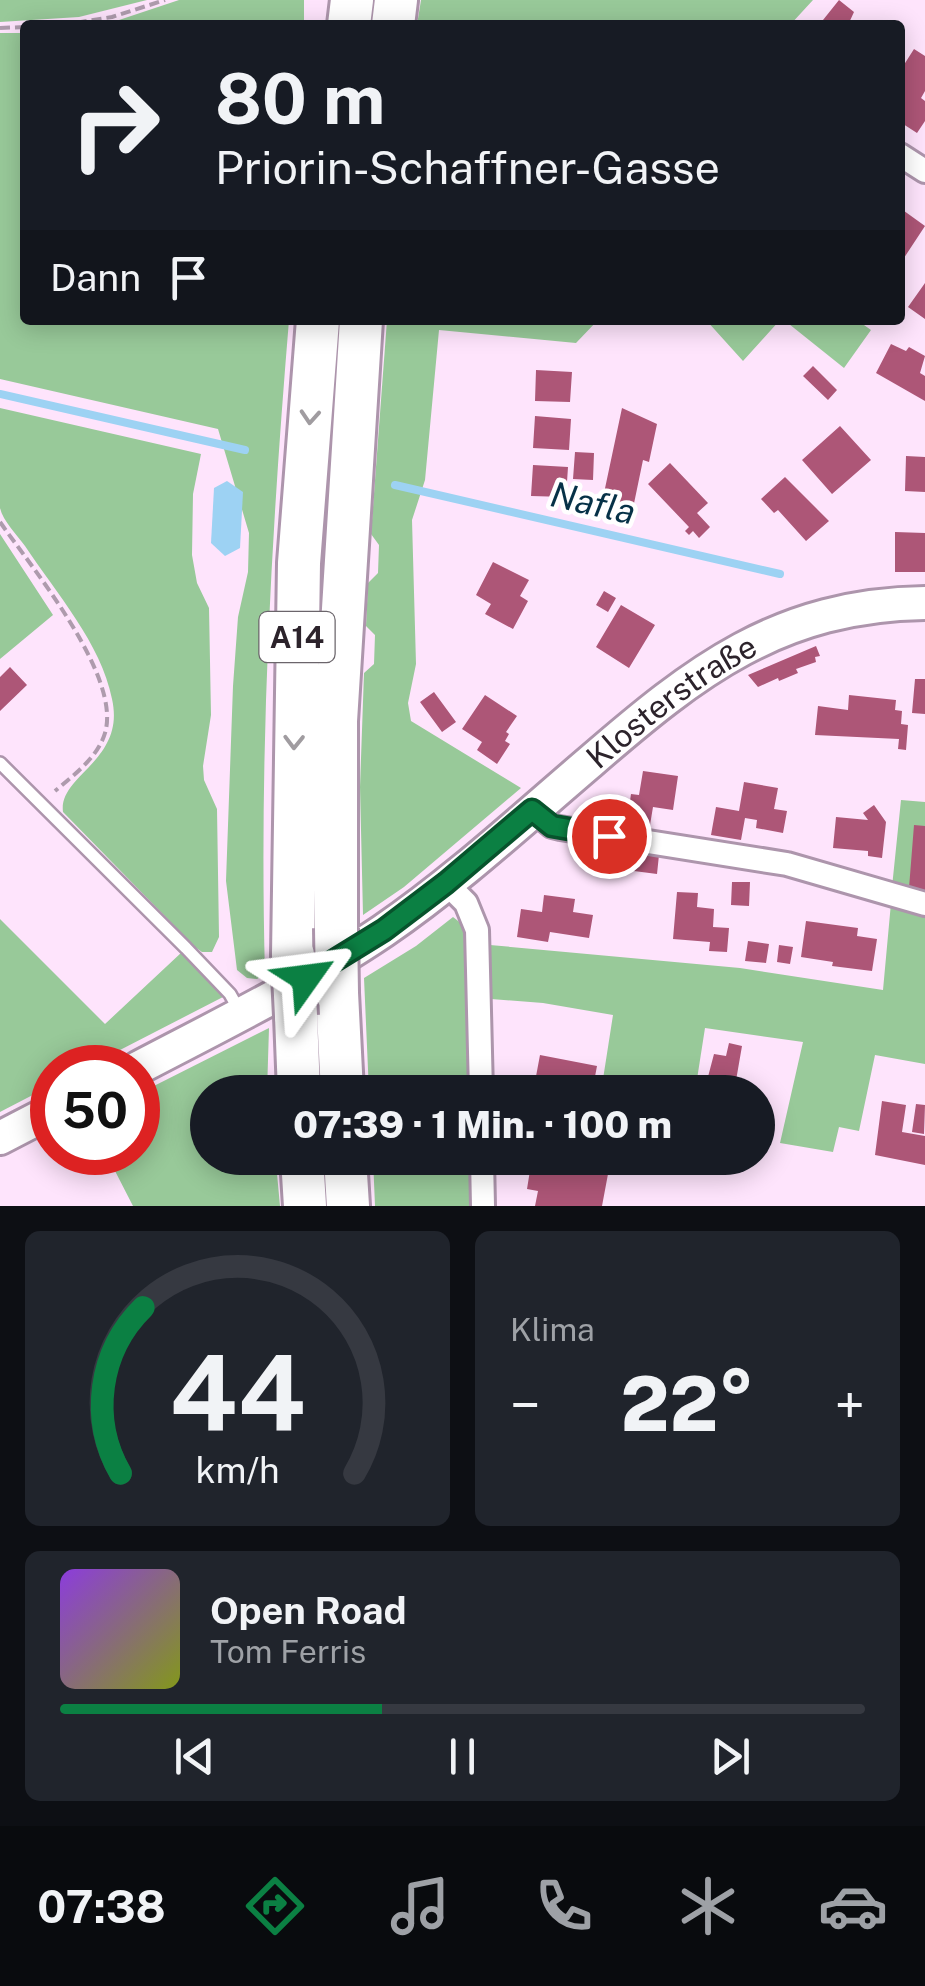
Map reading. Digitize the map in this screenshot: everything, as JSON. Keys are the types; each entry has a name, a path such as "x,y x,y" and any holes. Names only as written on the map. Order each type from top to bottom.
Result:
{"highway":[{"name":"A14","path":"300,1075 308,986 299,563 318,325"},
{"name":"A14","path":"337,1075 308,986 336,928 336,703 362,325"},
{"path":"303,1175 305,1206"},
{"path":"347,1175 348,1206"}],"main road":[{"name":"Klosterstraße","path":"160,1056 241,1014 308,986 446,883 664,698 712,664 743,647 825,616 854,609 925,603"},
{"path":"0,1138 30,1122"}],"street":[{"path":"532,810 560,828 787,864 925,904"},
{"path":"446,883 466,904 478,930 481,1075"},
{"path":"482,1175 483,1206"}],"lane":[{"path":"0,763 230,994 241,1014"}],"path":[{"path":"93,20 166,0"},
{"path":"0,522 76,632 97,670 106,700 107,730 102,743 42,802"}],"green space":[{"path":"0,0 147,0 79,17 0,22"},
{"path":"179,0 304,0 304,20 119,20"},
{"path":"421,0 813,0 795,20 418,20"},
{"path":"0,33 20,33 20,325 289,325 268,646 265,974 257,979 247,978 237,970 226,881 233,686 238,617 248,572 249,533 218,429 0,379"},
{"path":"387,325 593,325 576,343 439,330 425,480 412,520 416,664 408,703 411,721 521,788 404,887 363,915 360,787 364,673 374,664 375,635 366,626 368,583 378,573 379,545 371,534"},
{"path":"711,325 775,325 743,361"},
{"path":"790,325 864,325 871,330 844,368"},
{"path":"0,408 201,454 193,494 192,555 197,583 209,608 211,715 203,766 204,780 217,809 219,937 212,952 195,947 63,812 64,799 71,787 110,738 114,720 112,699 88,638 0,508"},
{"path":"0,534 53,615 0,659"},
{"path":"901,800 925,802 925,897 892,887"},
{"path":"891,903 925,909 925,1064 875,1055 859,1131 839,1127 833,1152 780,1143 803,1042 705,1028 698,1075 604,1075 613,1015 491,999 490,945 740,968 883,990"},
{"path":"453,917 467,928 471,1075 368,1075 364,978 416,946"},
{"path":"0,919 105,1024 182,952 223,997 130,1045 30,1045 30,1096 0,1112"},
{"path":"269,1028 268,1075 190,1075 190,1175 277,1175 280,1206 133,1206 117,1175 160,1175 160,1083"},
{"path":"374,1175 474,1175 475,1206 375,1206"}],"water":[{"path":"227,481 243,492 240,548 225,556 211,543 214,488"}],"building":[{"path":"839,0 854,12 850,20 823,20"},
{"path":"914,49 925,56 925,91 921,98 925,101 925,121 917,133 905,125 905,63"},
{"path":"905,212 925,226 905,256"},
{"path":"925,283 925,319 908,307"},
{"path":"891,344 906,351 909,347 925,356 920,373 925,376 925,401 876,373"},
{"path":"813,366 837,390 828,400 803,376"},
{"path":"536,370 572,372 570,402 535,401"},
{"path":"622,408 657,424 649,462 643,460 631,518 600,512"},
{"path":"535,416 571,419 569,450 533,448"},
{"path":"840,426 871,460 832,494 802,460"},
{"path":"575,452 594,453 593,480 573,479"},
{"path":"906,456 925,457 925,492 905,491"},
{"path":"670,463 708,503 697,513 710,527 699,538 693,531 689,535 685,531 689,527 648,484"},
{"path":"533,465 568,467 566,497 531,496"},
{"path":"785,477 829,521 806,541 778,510 774,513 761,499"},
{"path":"895,532 925,533 925,572 895,572"},
{"path":"493,562 529,580 520,596 528,601 513,629 485,614 491,604 476,595"},
{"path":"604,591 616,598 608,612 596,605"},
{"path":"621,605 655,625 629,668 596,647"},
{"path":"816,646 820,656 815,657 816,662 796,669 798,673 758,687 748,675"},
{"path":"10,667 27,685 0,711 0,677"},
{"path":"915,679 925,679 925,714 912,713"},
{"path":"434,692 456,722 442,732 420,702"},
{"path":"485,695 517,716 506,732 509,734 505,741 510,744 497,764 477,750 482,742 462,729"},
{"path":"849,695 896,700 895,710 902,711 901,724 908,725 906,750 898,749 899,739 815,735 818,706 848,710"},
{"path":"643,771 678,776 673,810 653,807 650,825 627,822 631,794 639,795"},
{"path":"744,782 778,788 774,809 787,811 783,833 756,828 757,820 745,818 741,840 711,835 716,807 739,811"},
{"path":"874,805 886,822 882,858 868,856 868,851 833,848 836,817 868,820 863,813"},
{"path":"914,825 925,826 925,890 909,888"},
{"path":"636,853 659,855 657,874 634,871"},
{"path":"732,882 750,882 749,906 731,905"},
{"path":"677,892 698,893 697,907 714,909 713,927 729,928 727,952 709,951 710,942 673,939"},
{"path":"544,895 575,899 573,912 593,915 589,938 550,932 548,942 517,937 521,909 542,912"},
{"path":"806,921 858,928 857,936 877,939 872,971 801,957"},
{"path":"748,941 769,944 766,963 745,961"},
{"path":"779,945 793,947 790,964 777,962"},
{"path":"729,1043 742,1046 737,1075 708,1075 714,1054 726,1056"},
{"path":"540,1055 597,1066 595,1075 536,1075"},
{"path":"882,1101 906,1105 902,1132 925,1136 925,1165 875,1155"},
{"path":"916,1104 925,1105 924,1134 912,1132"},
{"path":"529,1175 608,1175 602,1206 535,1206 538,1191 527,1189"}],"waterway":[{"name":"Nafla","path":"0,394 245,450"},
{"name":"Nafla","path":"395,485 780,574"}],"route":[{"path":"306,978 384,930 532,810 552,826 609,836"}]}
